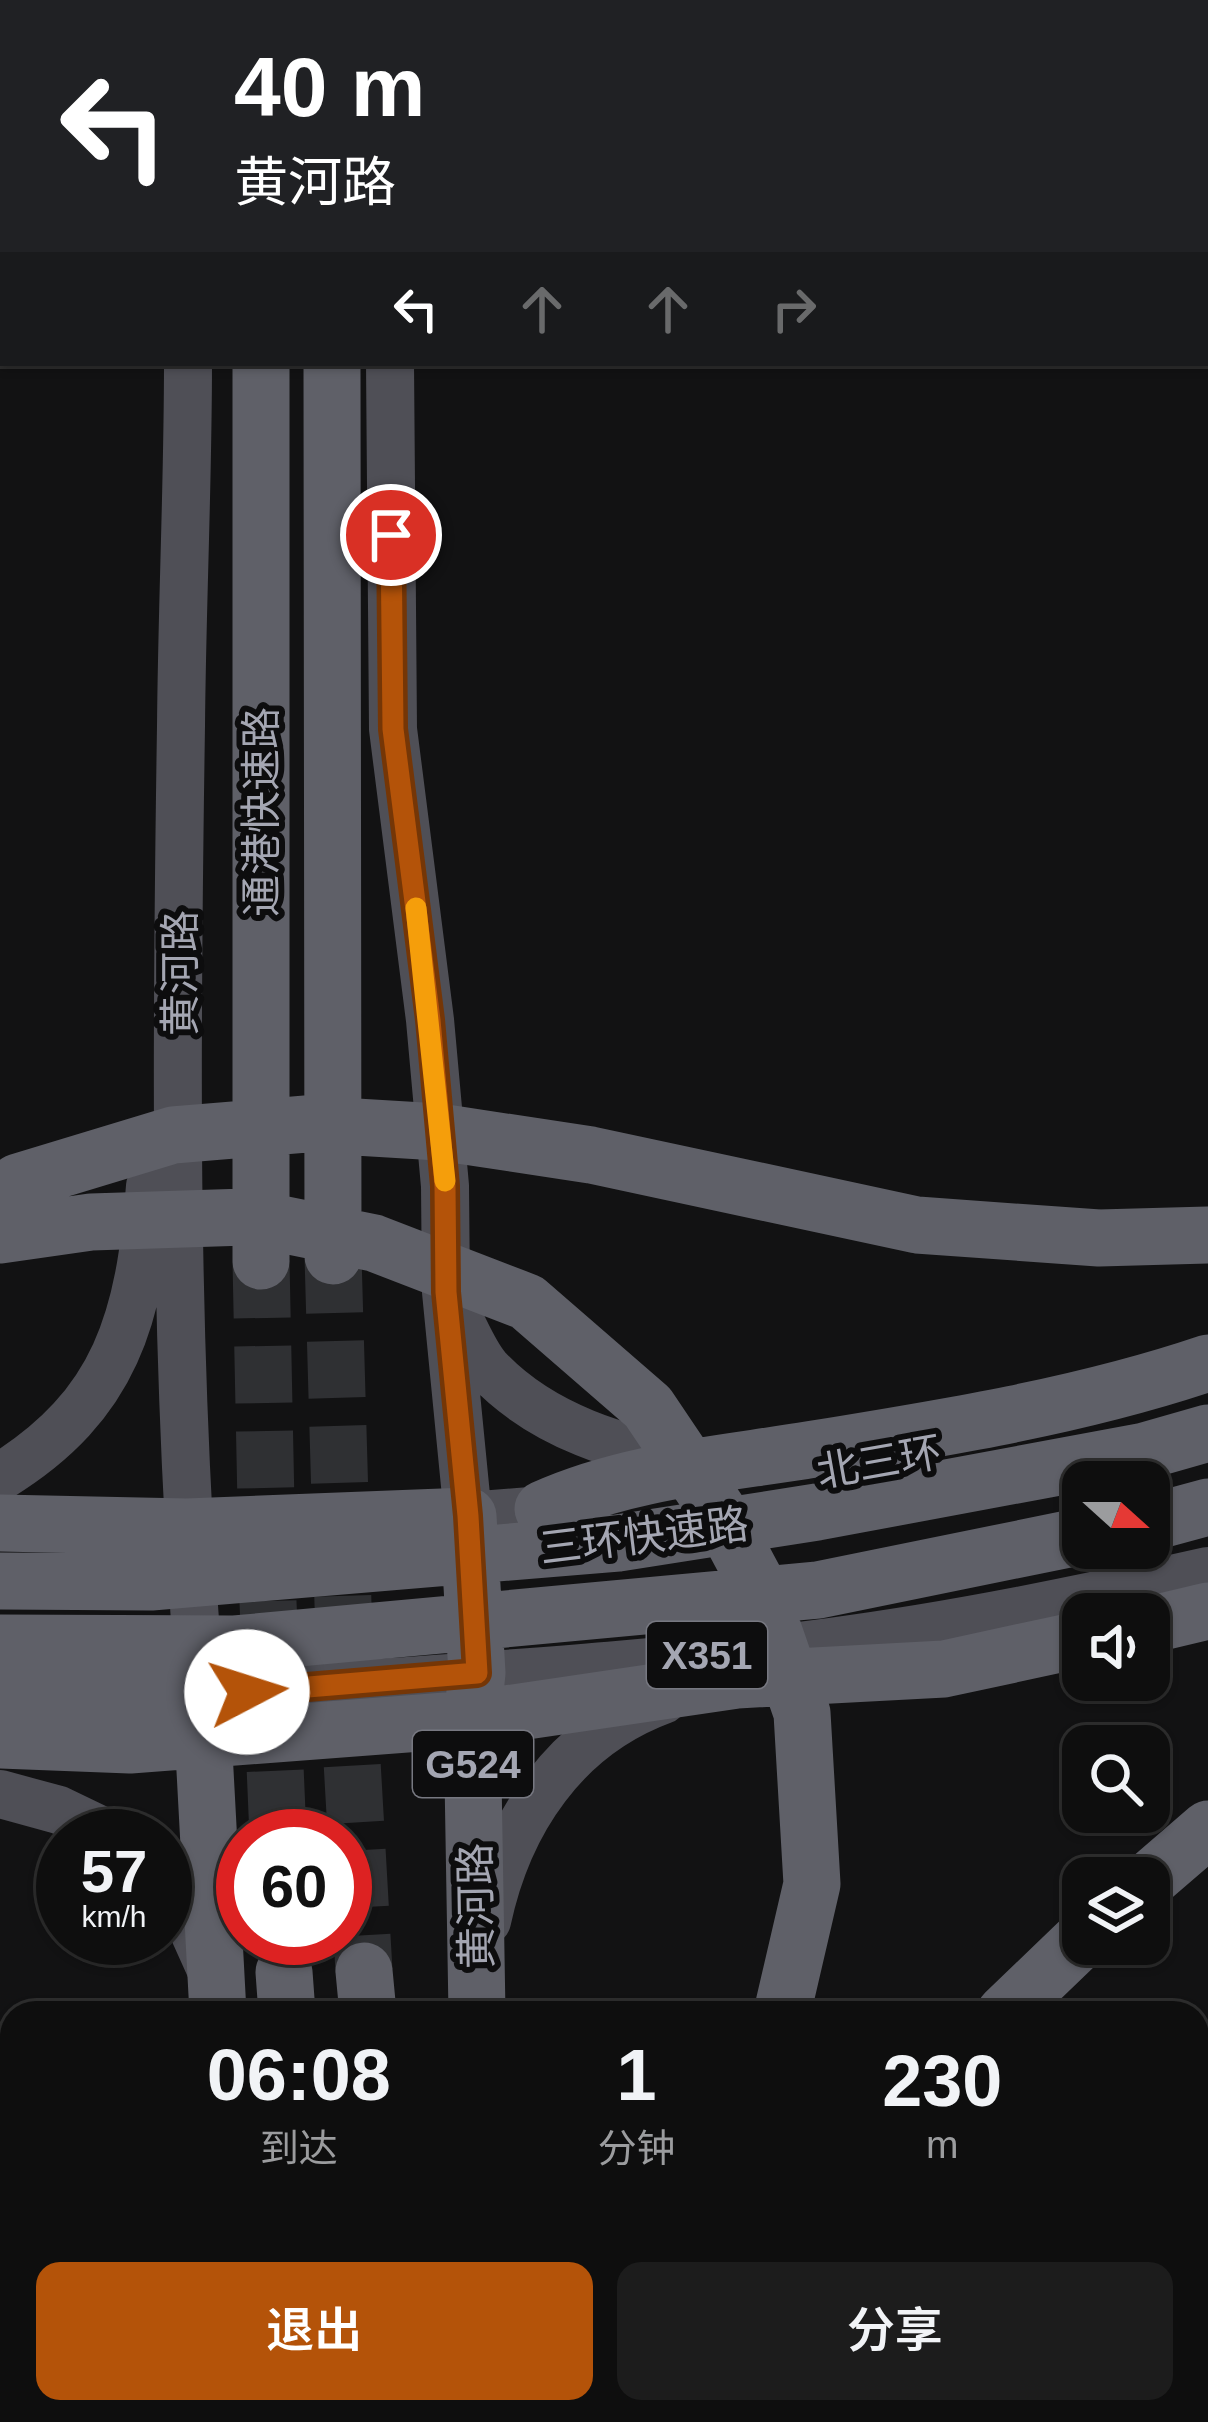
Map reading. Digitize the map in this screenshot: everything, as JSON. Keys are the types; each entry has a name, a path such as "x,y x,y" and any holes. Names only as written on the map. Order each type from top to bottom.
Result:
{"highway":[{"name":"通港快速路","path":"261,366 261,1261"},
{"name":"通港快速路","path":"332,366 333,1256"},
{"path":"0,1194 18,1182 173,1135 306,1124 439,1132 591,1155 917,1225 1099,1238 1208,1235"},
{"path":"0,1235 91,1222 246,1217 374,1243 527,1302 648,1407 718,1511 758,1586 802,1713 812,1884 785,2001"},
{"path":"542,1509 625,1479 992,1416 1146,1384 1208,1363"},
{"name":"三环快速路","path":"0,1581 151,1582 618,1544 981,1482 1145,1451 1208,1433"},
{"path":"1170,1517 1208,1507"},
{"name":"北三环","path":"0,1523 187,1527 468,1516"},
{"name":"黄河路","path":"468,1516 477,1990"},
{"name":"三环快速路","path":"0,1643 235,1644 795,1592 1062,1540"},
{"path":"1170,1620 1208,1611"},
{"path":"0,1694 203,1716 944,1669 1062,1644"},
{"path":"0,1740 130,1745 203,1716"},
{"name":"黄河路","path":"203,1716 218,2001"},
{"path":"1170,1862 1208,1829"},
{"path":"1017,2001 1062,1958"}],"main road":[{"name":"黄河路","path":"188,366 178,1185 187,1527 203,1716"},
{"name":"黄河路","path":"390,366 393,729 430,1020 445,1186 446,1292 468,1516"},
{"path":"0,1477 39,1453 88,1403 110,1370 134,1312 147,1224 160,939 181,727"},
{"path":"446,1292 484,1366 521,1397 557,1421 599,1439 704,1465"},
{"name":"北三环","path":"468,1516 596,1505 802,1476 1022,1437 1208,1393"},
{"name":"X351","path":"474,1696 617,1664 830,1642 1029,1610 1208,1571"},
{"path":"477,1990 496,1876 536,1798 560,1769 610,1726 639,1709 737,1680"},
{"path":"0,1794 55,1809"},
{"path":"192,1929 218,2001"}],"tunnel":[{"path":"333,1256 343,1604 364,1971"},
{"path":"261,1261 277,1809"}],"slow traffic":[{"path":"416,908 445,1181"}],"route":[{"path":"247,1692 477,1673 468,1516 446,1292 445,1186 430,1020 393,729 391,535"}]}
